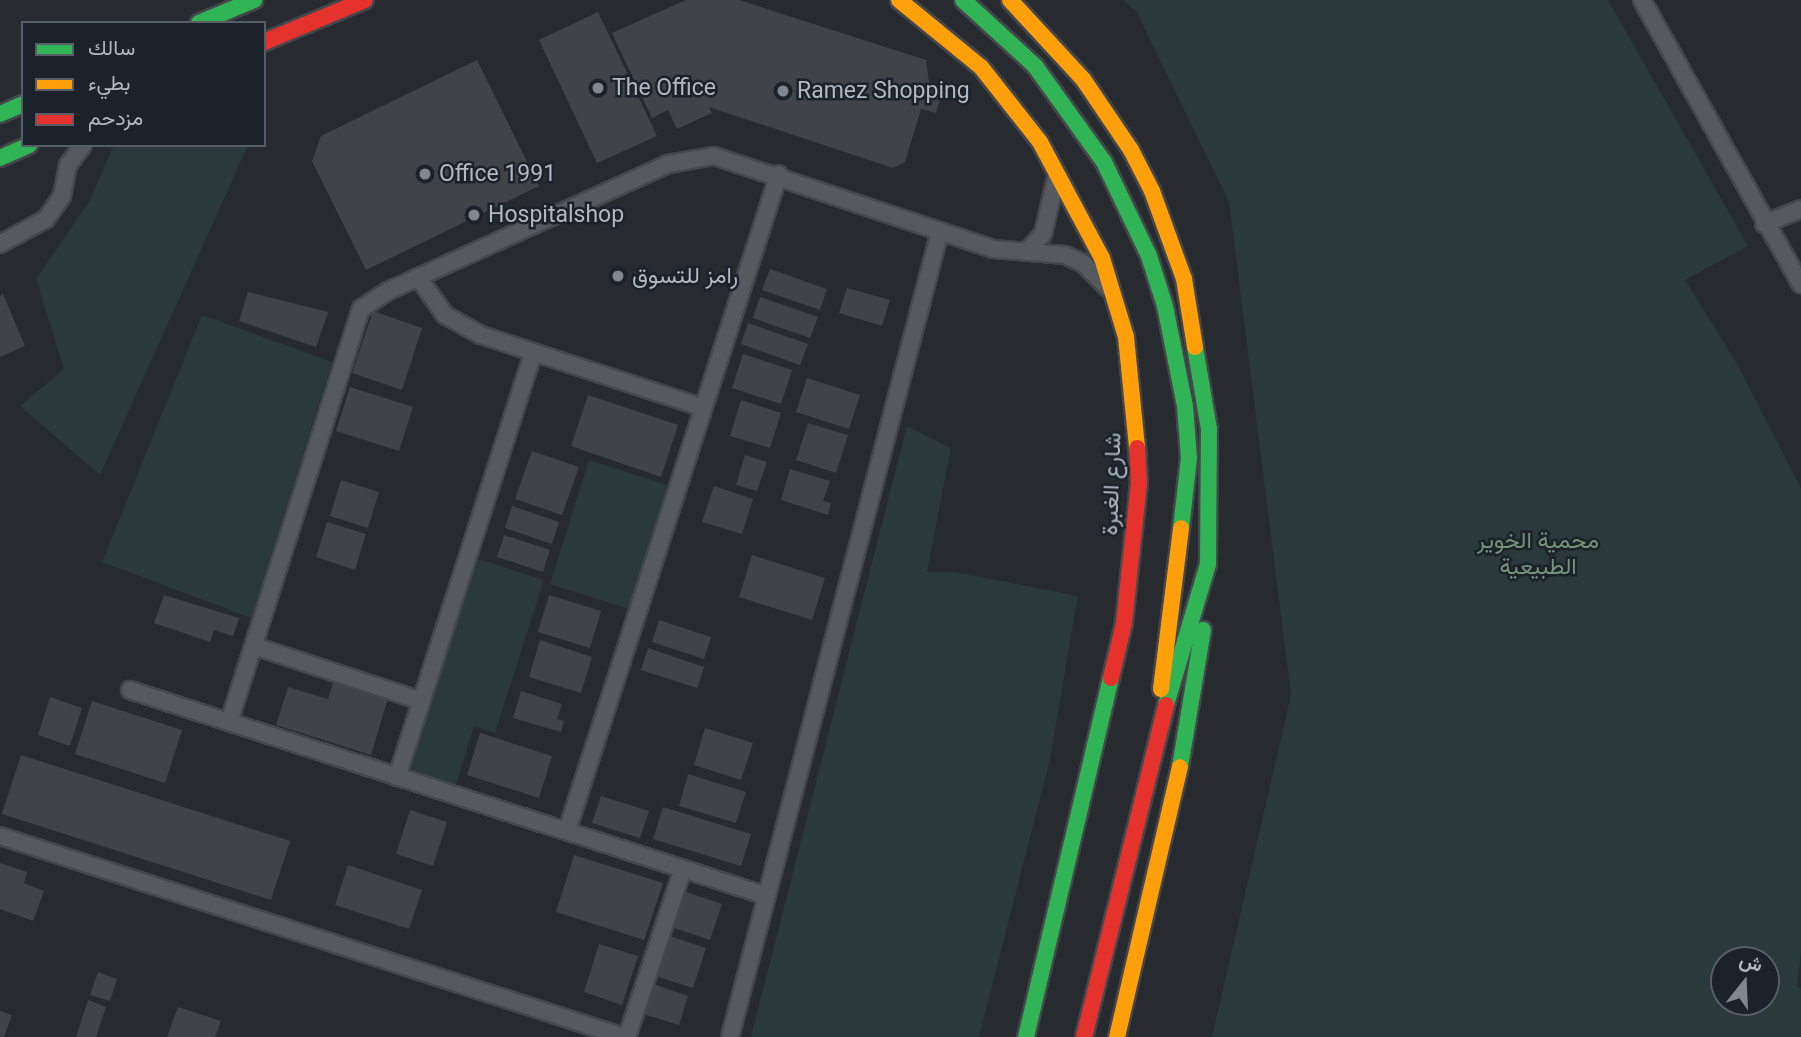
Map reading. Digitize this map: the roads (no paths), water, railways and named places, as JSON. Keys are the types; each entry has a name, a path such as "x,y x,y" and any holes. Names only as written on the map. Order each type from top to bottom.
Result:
{"main road":[{"path":"204,21 254,0"},
{"path":"266,41 365,0"},
{"path":"893,0 913,9"},
{"name":"شارع الغبرة","path":"899,0 981,67 1040,142 1057,172 1102,258 1116,297 1137,428 1139,483 1124,623 1026,1037"},
{"path":"963,0 1035,66 1097,152 1127,205 1165,306 1181,381 1189,458 1158,729"},
{"path":"1014,3 1106,111 1131,150 1171,237 1195,327 1205,392 1212,479 1208,564 1189,729 1117,1037"},
{"path":"0,114 21,105"},
{"path":"0,158 25,147"},
{"path":"1084,1037 1158,729 1208,564"}],"street":[{"path":"1642,0 1764,224 1801,285"},
{"path":"0,244 46,219 62,196 68,165 82,147"},
{"path":"229,722 361,309 418,277 680,160 714,156 779,174 993,248 1030,248 1074,258 1116,297"},
{"path":"1030,248 1044,234 1057,172"},
{"path":"567,831 701,407 779,174"},
{"path":"1764,224 1801,209"},
{"path":"730,1037 940,231"},
{"path":"418,277 445,315 481,335 701,407"},
{"path":"397,777 533,353"},
{"path":"254,646 421,701"},
{"path":"130,690 767,896"},
{"path":"0,836 626,1037 683,869"}],"place":[{"name":"The Office","path":"598,88"},
{"name":"Ramez Shopping","path":"783,91"},
{"name":"Office 1991","path":"425,174"},
{"name":"Hospitalshop","path":"474,215"},
{"name":"رامز للتسوق","path":"618,276"}],"park label":[{"name":"محمية الخوير الطبيعية","path":"1538,554"}]}
